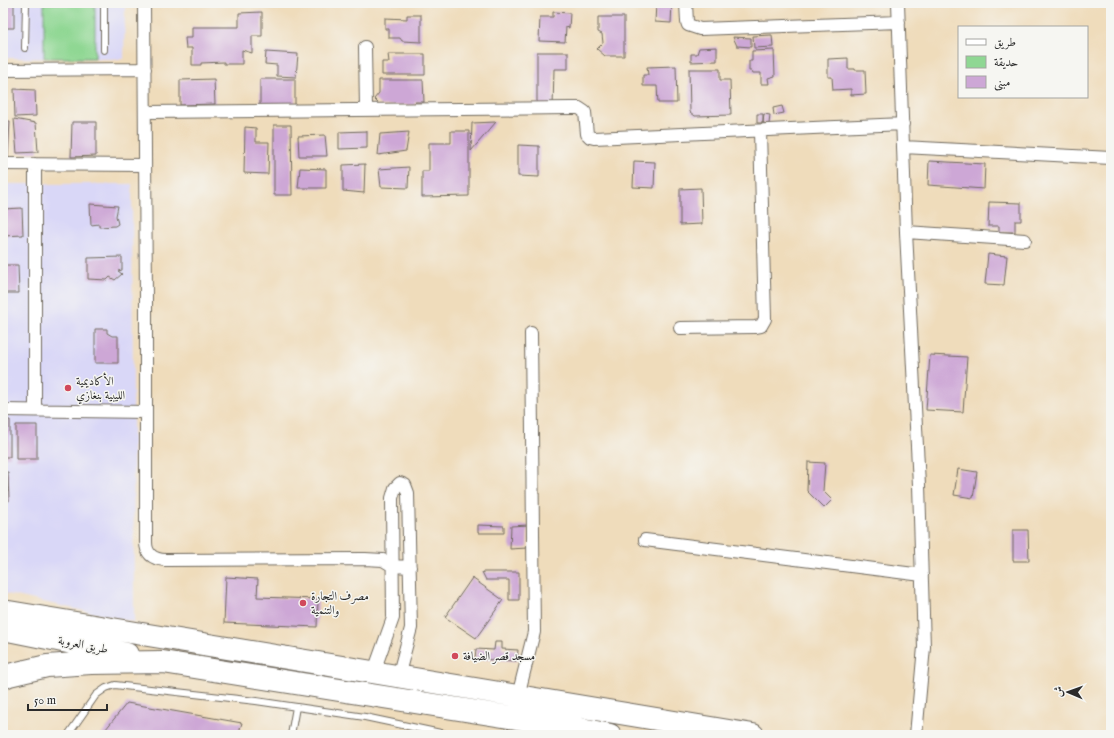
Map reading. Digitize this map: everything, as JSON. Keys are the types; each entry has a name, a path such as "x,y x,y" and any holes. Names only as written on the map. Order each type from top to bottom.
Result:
{"highway":[{"path":"3,611 374,671 398,677 753,735"},
{"name":"طريق العروبة","path":"3,629 163,662"},
{"path":"3,678 9,675 47,666 91,663 163,662 567,726 598,734"}],"street":[{"path":"144,3 146,112 146,542 148,552 153,557 165,560 388,563 410,567"},
{"path":"686,3 688,26 700,29 899,22"},
{"path":"898,3 906,232 919,485 924,647 916,735"},
{"path":"365,46 366,109"},
{"path":"3,70 145,69"},
{"path":"146,112 579,108 585,112 588,135 594,138 903,124"},
{"path":"680,328 755,327 761,326 765,320 760,131"},
{"path":"903,147 1111,158"},
{"path":"3,164 145,165"},
{"path":"35,164 35,410"},
{"path":"906,232 1025,240"},
{"path":"518,696 534,632 530,333"},
{"path":"3,410 146,412"},
{"path":"374,671 393,618 388,563 392,551 392,498 395,488 400,483 405,485 408,493 411,628 398,677"},
{"path":"645,540 922,575"},
{"path":"392,551 409,551"},
{"path":"393,618 411,618"}],"lane":[{"path":"25,48 26,3"},
{"path":"104,3 104,50"},
{"path":"68,735 96,695 106,688 115,685 256,701 366,717 450,735"},
{"path":"291,735 296,707"}],"shaded area":[{"path":"3,3 125,3 124,59 3,58"},
{"name":"الأكاديمية الليبية بنغازي","path":"3,184 132,184 134,622 3,593"}],"green space":[{"path":"44,3 95,3 95,58 44,58"}],"building":[{"path":"3,3 14,3 14,28 3,28"},
{"path":"656,3 672,3 671,23 655,22"},
{"path":"262,12 262,36 252,36 252,53 242,50 242,64 224,64 224,62 192,65 192,48 186,48 185,38 192,38 192,27 239,27 239,13"},
{"path":"553,12 570,13 569,28 566,27 565,42 539,41 540,17 553,17"},
{"path":"407,15 421,15 421,42 402,41 400,38 389,38 389,29 385,29 385,18 407,19"},
{"path":"598,17 624,17 624,56 605,56 597,49 603,43 602,34 598,32"},
{"path":"772,35 773,47 754,48 753,36"},
{"path":"733,37 751,38 751,47 737,46"},
{"path":"717,47 717,61 691,62 691,54 697,54 699,48"},
{"path":"774,50 775,76 768,78 769,84 761,84 761,73 753,73 752,71 749,71 749,61 752,61 752,51"},
{"path":"266,52 298,54 296,77 277,76 277,65 265,64"},
{"path":"537,52 568,52 568,69 554,69 553,107 537,107"},
{"path":"388,54 425,54 425,75 382,75 382,62 389,62"},
{"path":"848,58 848,69 865,70 866,94 851,95 851,89 833,90 832,77 828,77 828,59"},
{"path":"676,66 677,103 658,103 657,86 643,86 643,75 648,75 647,67"},
{"path":"689,69 720,69 720,80 730,80 731,115 695,116 690,112"},
{"path":"214,79 215,104 180,105 180,80"},
{"path":"260,79 295,79 295,107 260,107"},
{"path":"379,80 423,80 424,102 415,102 415,105 381,106 374,99 379,93"},
{"path":"14,89 35,90 36,116 15,117"},
{"path":"782,106 784,113 774,115 773,108"},
{"path":"757,114 763,114 763,123 757,123"},
{"path":"764,114 770,115 769,124 763,123"},
{"path":"14,119 36,123 38,152 17,153"},
{"path":"3,121 10,121 8,158 3,158"},
{"path":"72,122 96,122 96,156 71,157"},
{"path":"496,122 471,151 472,123"},
{"path":"274,125 291,125 292,195 274,195"},
{"path":"245,127 256,128 256,142 269,142 268,174 244,173"},
{"path":"367,131 367,148 339,149 339,132"},
{"path":"451,131 469,131 469,196 422,197 422,171 429,171 429,143 451,143"},
{"path":"409,132 406,151 378,155 380,134"},
{"path":"325,135 327,156 299,156 298,136"},
{"path":"518,145 539,146 539,177 518,176"},
{"path":"634,161 655,162 654,188 633,187"},
{"path":"929,161 985,164 984,189 928,185"},
{"path":"365,164 364,193 343,191 343,165"},
{"path":"409,167 408,188 381,187 379,169"},
{"path":"300,168 326,169 326,188 298,188"},
{"path":"701,188 702,224 680,225 680,189"},
{"path":"989,202 1021,203 1021,221 1015,221 1015,232 999,232 999,226 988,226"},
{"path":"90,204 118,206 116,216 118,224 115,226 99,227 99,224 91,225"},
{"path":"22,208 23,235 3,236 3,209"},
{"path":"988,254 1007,256 1004,285 985,284"},
{"path":"122,257 122,270 118,271 122,274 115,280 110,277 107,280 88,279 88,258"},
{"path":"3,265 18,265 19,293 3,293"},
{"path":"95,329 107,329 107,333 112,336 118,336 118,363 95,363"},
{"path":"930,355 967,357 963,412 926,410"},
{"path":"3,420 10,420 10,457 3,457"},
{"path":"16,425 37,425 37,459 16,459"},
{"path":"808,462 825,463 823,491 832,500 824,508 807,491"},
{"path":"958,469 977,472 973,498 954,495"},
{"path":"3,472 8,472 9,501 3,501"},
{"path":"478,525 504,526 504,533 478,533"},
{"path":"528,525 527,548 510,549 511,526"},
{"path":"1013,530 1028,530 1029,561 1013,561"},
{"path":"482,572 519,572 519,600 509,600 509,580 486,580"},
{"path":"226,577 258,579 257,597 318,599 317,627 224,623"},
{"path":"472,578 503,600 476,638 445,617"},
{"path":"495,642 502,642 502,649 518,650 517,661 475,659 476,649 494,650"},
{"path":"127,703 242,723 238,735 101,735"}],"place":[{"name":"الأكاديمية الليبية بنغازي","path":"68,388"},
{"name":"مصرف التجارة والتنمية","path":"303,603"},
{"name":"مسجد قصر الضيافة","path":"455,656"}]}
